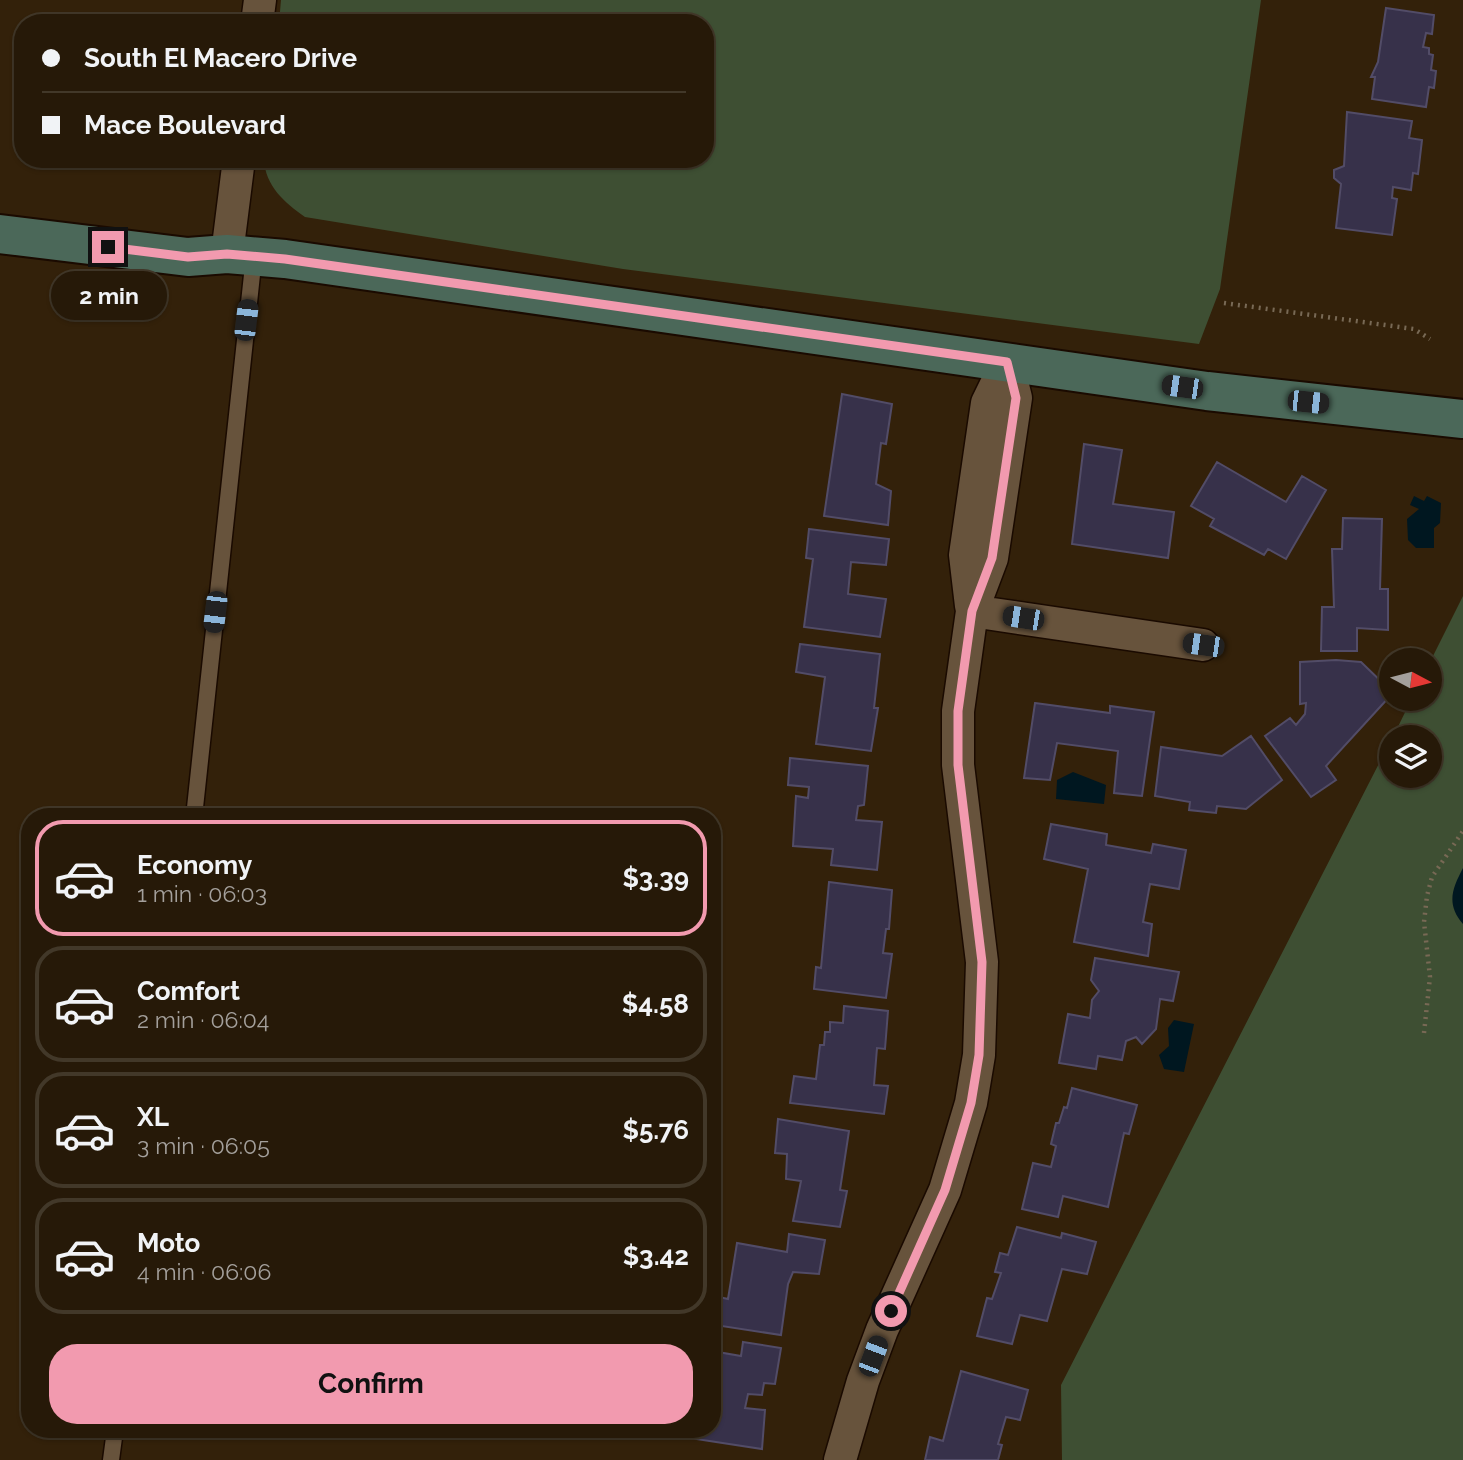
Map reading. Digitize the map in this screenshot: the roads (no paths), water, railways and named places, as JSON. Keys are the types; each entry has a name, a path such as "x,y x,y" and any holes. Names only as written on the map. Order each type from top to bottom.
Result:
{"street":[{"path":"239,168 240,255"},
{"path":"0,234 188,257 240,255 1207,391 1462,411"},
{"path":"840,1460 863,1381 882,1330 945,1190 973,1091 983,1007 982,962 964,827 957,737 972,611 965,555 987,403 1007,362"},
{"path":"972,611 1203,645"}],"lane":[{"path":"195,808 240,255"},
{"path":"111,1460 114,1438"}],"water":[{"path":"1414,496 1424,501 1427,496 1441,503 1440,523 1434,528 1434,548 1416,548 1408,540 1407,519 1419,509 1410,505"},
{"path":"1073,772 1106,785 1104,804 1056,799 1057,780"},
{"path":"1463,868 1463,924 1454,910 1452,896"},
{"path":"1174,1020 1194,1024 1184,1072 1164,1069 1159,1055 1169,1046 1168,1028"}]}
